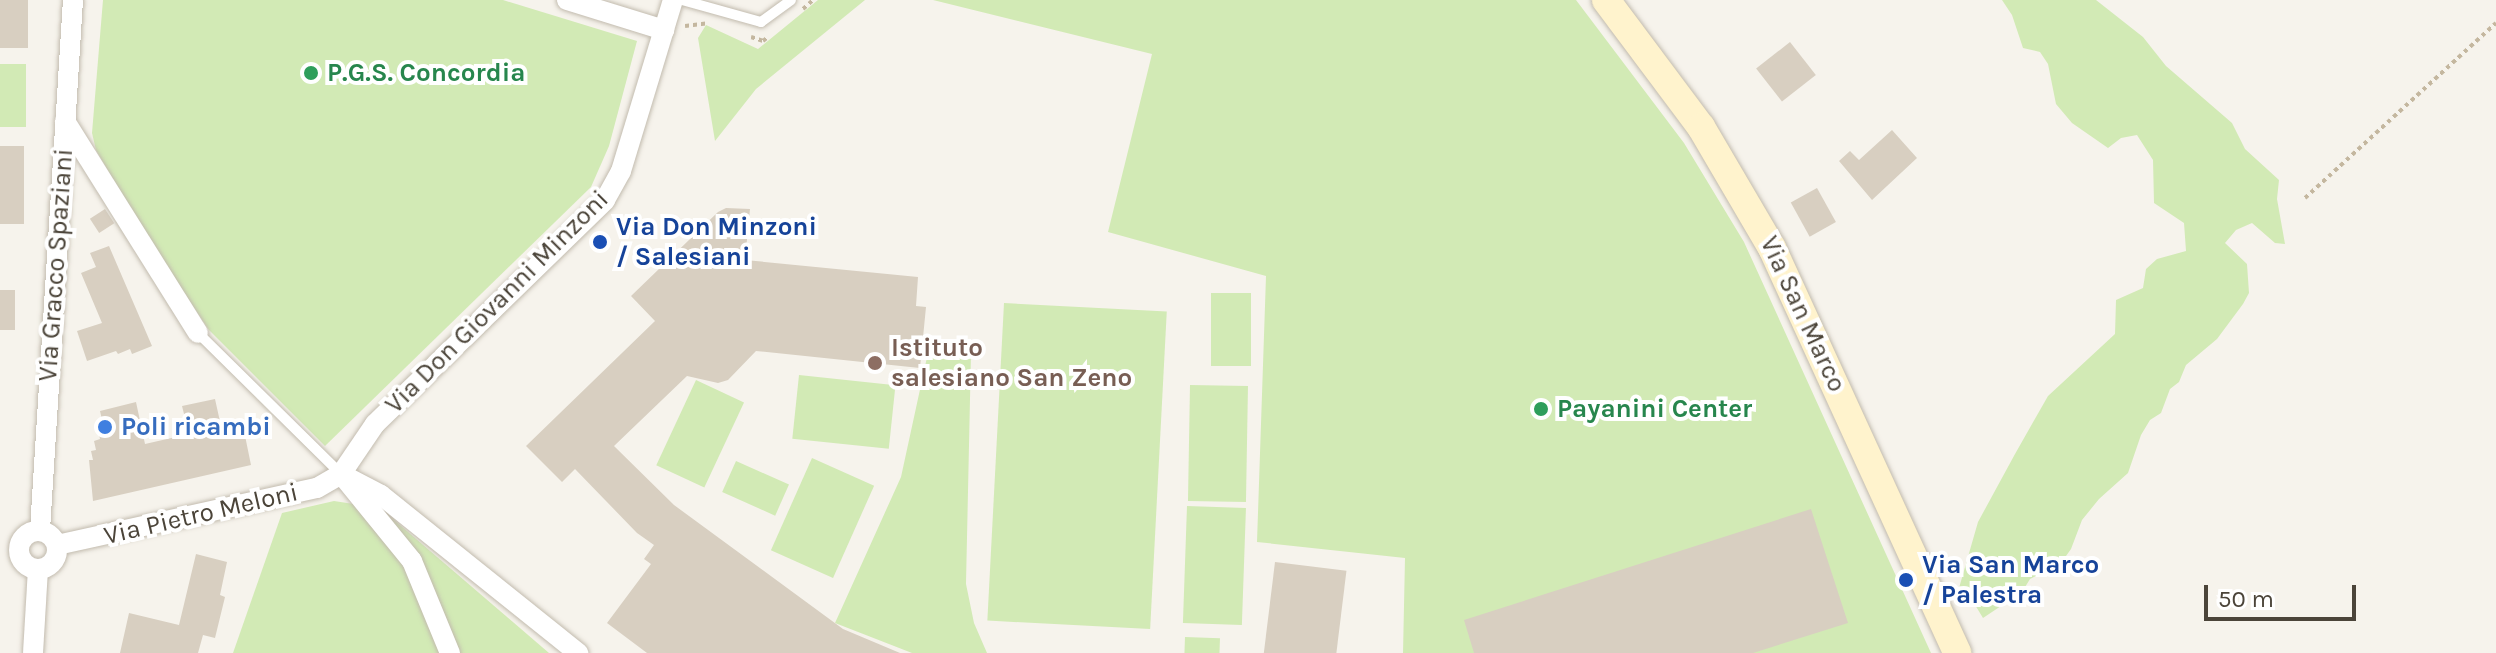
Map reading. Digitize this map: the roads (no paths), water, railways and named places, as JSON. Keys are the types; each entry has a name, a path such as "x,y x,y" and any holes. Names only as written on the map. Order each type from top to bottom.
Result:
{"main road":[{"name":"Via San Marco","path":"1606,0 1701,127 1766,236 1957,653"}],"street":[{"name":"Via Gracco Spaziani","path":"40,530 73,0"},
{"path":"567,0 664,30"},
{"name":"Via Don Giovanni Minzoni","path":"341,474 375,424 605,200 621,171 673,0"},
{"path":"65,121 198,333"},
{"path":"341,474 412,561 434,607 450,653"},
{"path":"341,474 381,495 578,653"},
{"name":"Via Pietro Meloni","path":"57,545 317,488 341,474"},
{"path":"40,530 51,535 57,545 51,564 38,569 9,555 21,539 40,530"},
{"path":"33,653 38,569"}],"lane":[{"path":"682,0 761,22 791,0"},
{"path":"198,333 341,474"}],"place":[{"name":"P.G.S. Concordia","path":"311,73"},
{"name":"Via Don Minzoni / Salesiani","path":"600,242"},
{"name":"Istituto salesiano San Zeno","path":"875,363"},
{"name":"Payanini Center","path":"1541,409"},
{"name":"Poli ricambi","path":"105,427"},
{"name":"Via San Marco / Palestra","path":"1906,580"}]}
